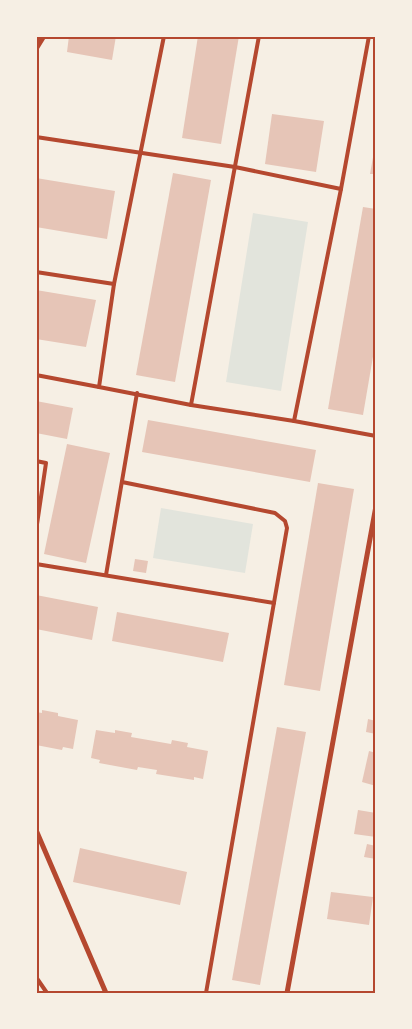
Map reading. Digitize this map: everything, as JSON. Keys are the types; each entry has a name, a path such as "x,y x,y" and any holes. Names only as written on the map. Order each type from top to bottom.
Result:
{"street":[{"path":"36,48 44,36"},
{"path":"287,993 376,506"},
{"path":"36,830 106,993"}],"lane":[{"path":"99,387 114,284 164,36"},
{"path":"191,405 258,36"},
{"path":"294,421 341,189 368,36"},
{"path":"36,137 235,167 341,189"},
{"path":"36,272 114,284"},
{"path":"36,375 137,393 191,405 376,436"},
{"path":"106,575 137,393"},
{"path":"36,461 46,463 36,531"},
{"path":"122,482 275,513 281,516 287,528 206,993"},
{"path":"36,564 274,603"},
{"path":"36,977 46,993"}],"shaded area":[{"path":"253,213 308,222 281,391 226,382"},
{"path":"161,508 253,524 245,573 153,558"}],"building":[{"path":"69,36 116,36 112,60 67,52"},
{"path":"198,36 239,36 221,144 182,138"},
{"path":"272,114 324,121 316,172 265,164"},
{"path":"375,146 376,174 370,174"},
{"path":"173,173 211,180 175,382 136,375"},
{"path":"36,178 115,191 107,239 36,227"},
{"path":"363,207 376,209 376,339 363,415 328,409"},
{"path":"36,290 96,300 86,347 36,339"},
{"path":"36,401 73,408 67,439 36,433"},
{"path":"148,420 316,450 310,482 142,452"},
{"path":"67,444 110,453 86,563 44,554"},
{"path":"318,483 354,489 320,691 284,685"},
{"path":"135,559 148,561 146,573 133,571"},
{"path":"36,595 98,607 92,640 36,629"},
{"path":"117,612 229,633 223,662 112,641"},
{"path":"42,710 78,720 73,749 63,747 62,750 36,745 36,712 42,713"},
{"path":"368,719 376,721 376,734 366,732"},
{"path":"277,727 306,732 260,985 232,980"},
{"path":"96,730 115,733 115,730 132,733 131,737 171,744 172,740 188,743 187,747 208,751 203,779 194,777 194,780 156,774 157,770 138,767 137,770 99,763 100,760 91,758"},
{"path":"369,751 376,753 376,786 362,782"},
{"path":"358,810 376,813 376,837 354,834"},
{"path":"367,844 376,846 376,859 364,857"},
{"path":"80,848 187,872 180,905 73,882"},
{"path":"331,892 373,897 369,925 327,919"}]}
